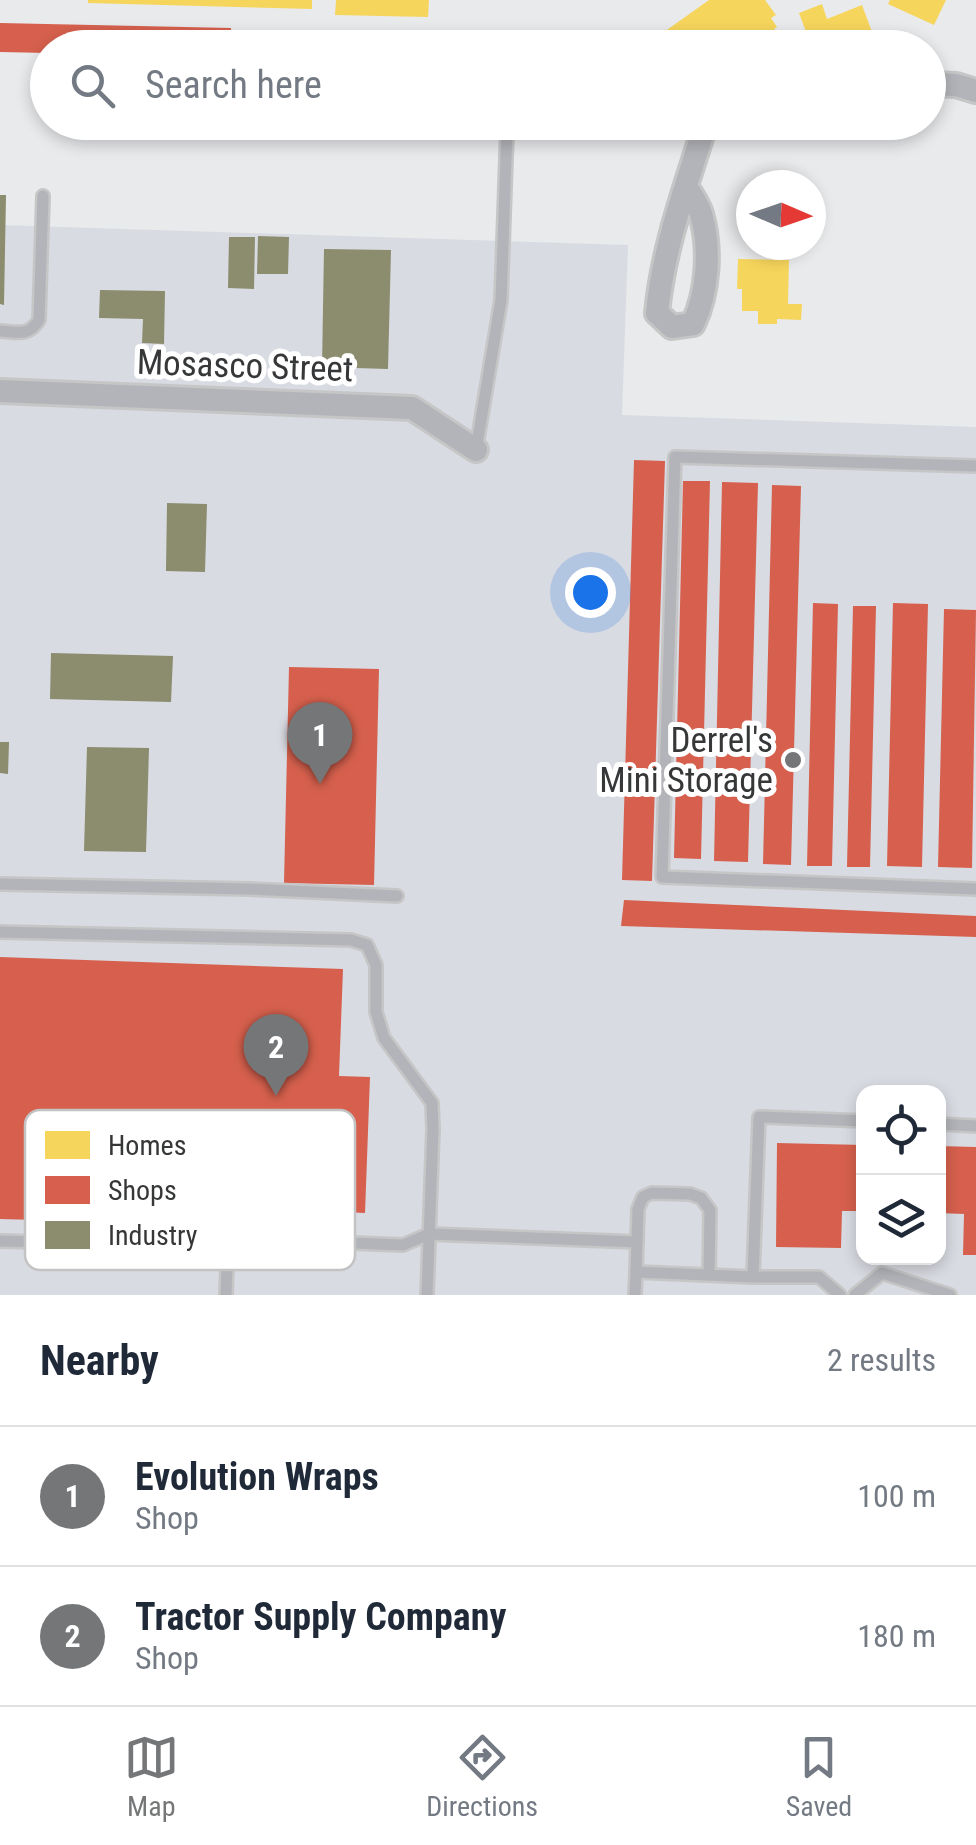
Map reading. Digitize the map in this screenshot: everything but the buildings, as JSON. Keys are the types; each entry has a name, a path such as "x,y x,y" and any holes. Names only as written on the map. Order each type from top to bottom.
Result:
{"street":[{"path":"946,85 976,91"},
{"path":"686,186 700,212 704,230 704,287 702,306 693,324 672,327 657,313 661,275 686,186 700,140"},
{"name":"Mosasco Street","path":"0,391 412,408 476,450"}],"lane":[{"path":"476,450 501,300 507,140"},
{"path":"0,331 33,330 38,320 43,196"},
{"path":"976,466 675,457 662,877 976,889"},
{"path":"0,884 397,896"},
{"path":"0,932 350,940 367,944 376,965 376,1012 384,1038 432,1103 427,1295"},
{"path":"753,1277 759,1117 856,1121"},
{"path":"946,1124 976,1126"},
{"path":"635,1295 638,1209 643,1197 652,1193 690,1194 701,1198 710,1210 709,1275"},
{"path":"355,1243 403,1245 430,1234 637,1242"},
{"path":"0,1241 25,1242"},
{"path":"226,1295 227,1270"},
{"path":"636,1272 820,1277 840,1295"},
{"path":"856,1295 882,1273 950,1295"}],"shaded area":[{"path":"0,225 628,245 622,415 976,427 976,1295 0,1295"}],"place":[{"name":"Derrel's Mini Storage","path":"793,760"},
{"name":"Evolution Wraps","path":"320,784"},
{"name":"Tractor Supply Company","path":"276,1096"}]}
